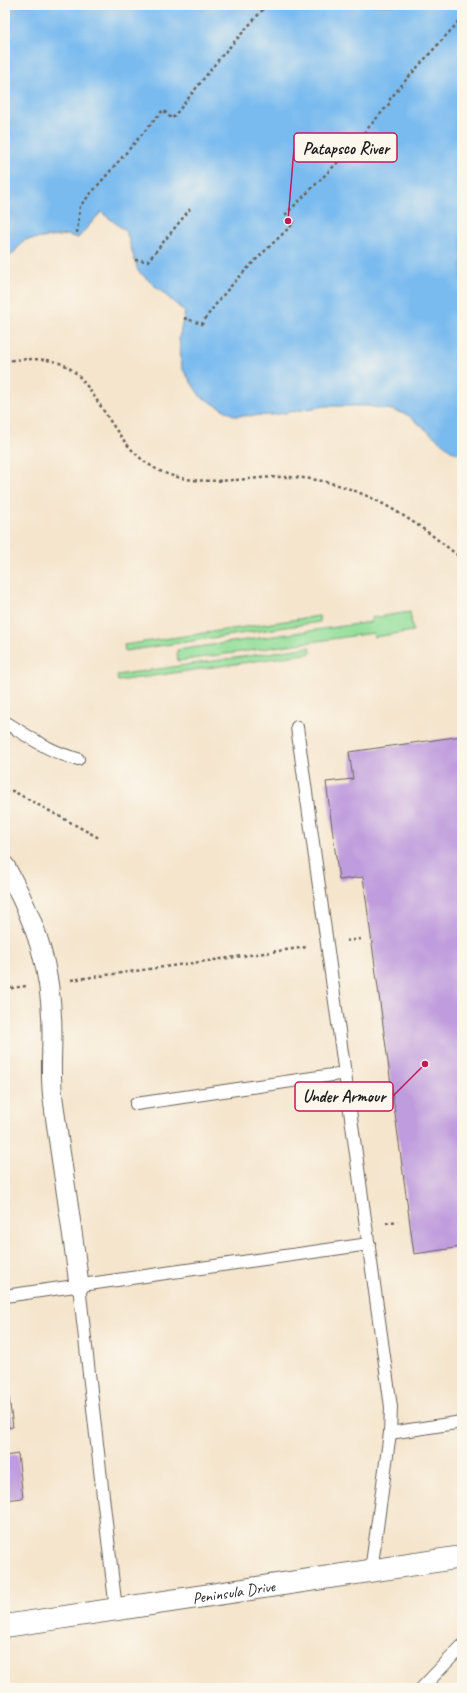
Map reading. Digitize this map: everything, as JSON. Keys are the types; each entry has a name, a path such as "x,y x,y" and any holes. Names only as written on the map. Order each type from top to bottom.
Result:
{"street":[{"path":"5,866 18,890 35,928 46,963 52,1033 51,1066 53,1098 79,1286"},
{"name":"Peninsula Drive","path":"5,1626 462,1557"}],"lane":[{"path":"5,722 64,756 78,759"},
{"path":"297,727 391,1407 390,1433 371,1571"},
{"path":"136,1104 346,1073"},
{"path":"5,1296 368,1244"},
{"path":"79,1286 116,1610"},
{"path":"390,1433 462,1422"},
{"path":"422,1688 462,1646"}],"path":[{"path":"77,233 80,206 163,110 172,119 219,59 267,5"},
{"path":"184,318 202,324 213,307 260,256 294,223 285,215 342,158 390,103 390,99 404,81 462,18"},
{"path":"135,260 148,261 190,209"},
{"path":"5,361 45,360 62,364 75,372 84,382 118,434 134,454 145,463 161,472 195,480 212,481 280,477 305,478 316,479 353,489 398,512 433,535 462,559"},
{"path":"5,791 13,791 99,838"},
{"path":"5,989 362,939"}],"green space":[{"path":"410,612 413,631 374,637 373,633 178,661 177,650 371,622 371,618"},
{"path":"319,616 320,622 125,651 124,645"},
{"path":"310,647 311,653 118,681 117,675"}],"water":[{"path":"5,5 462,5 462,455 452,451 408,415 392,410 368,406 325,406 273,415 235,416 200,396 182,368 179,338 185,312 138,271 126,231 101,212 78,238 67,235 24,240 12,255 5,257"}],"building":[{"path":"462,736 462,1247 414,1254 363,877 339,880 326,782 353,779 349,752"},
{"path":"5,1383 7,1383 13,1427 5,1428"},
{"path":"18,1454 23,1498 5,1500 5,1456"}],"place":[{"name":"Patapsco River","path":"288,221"},
{"name":"Under Armour","path":"425,1064"}]}
